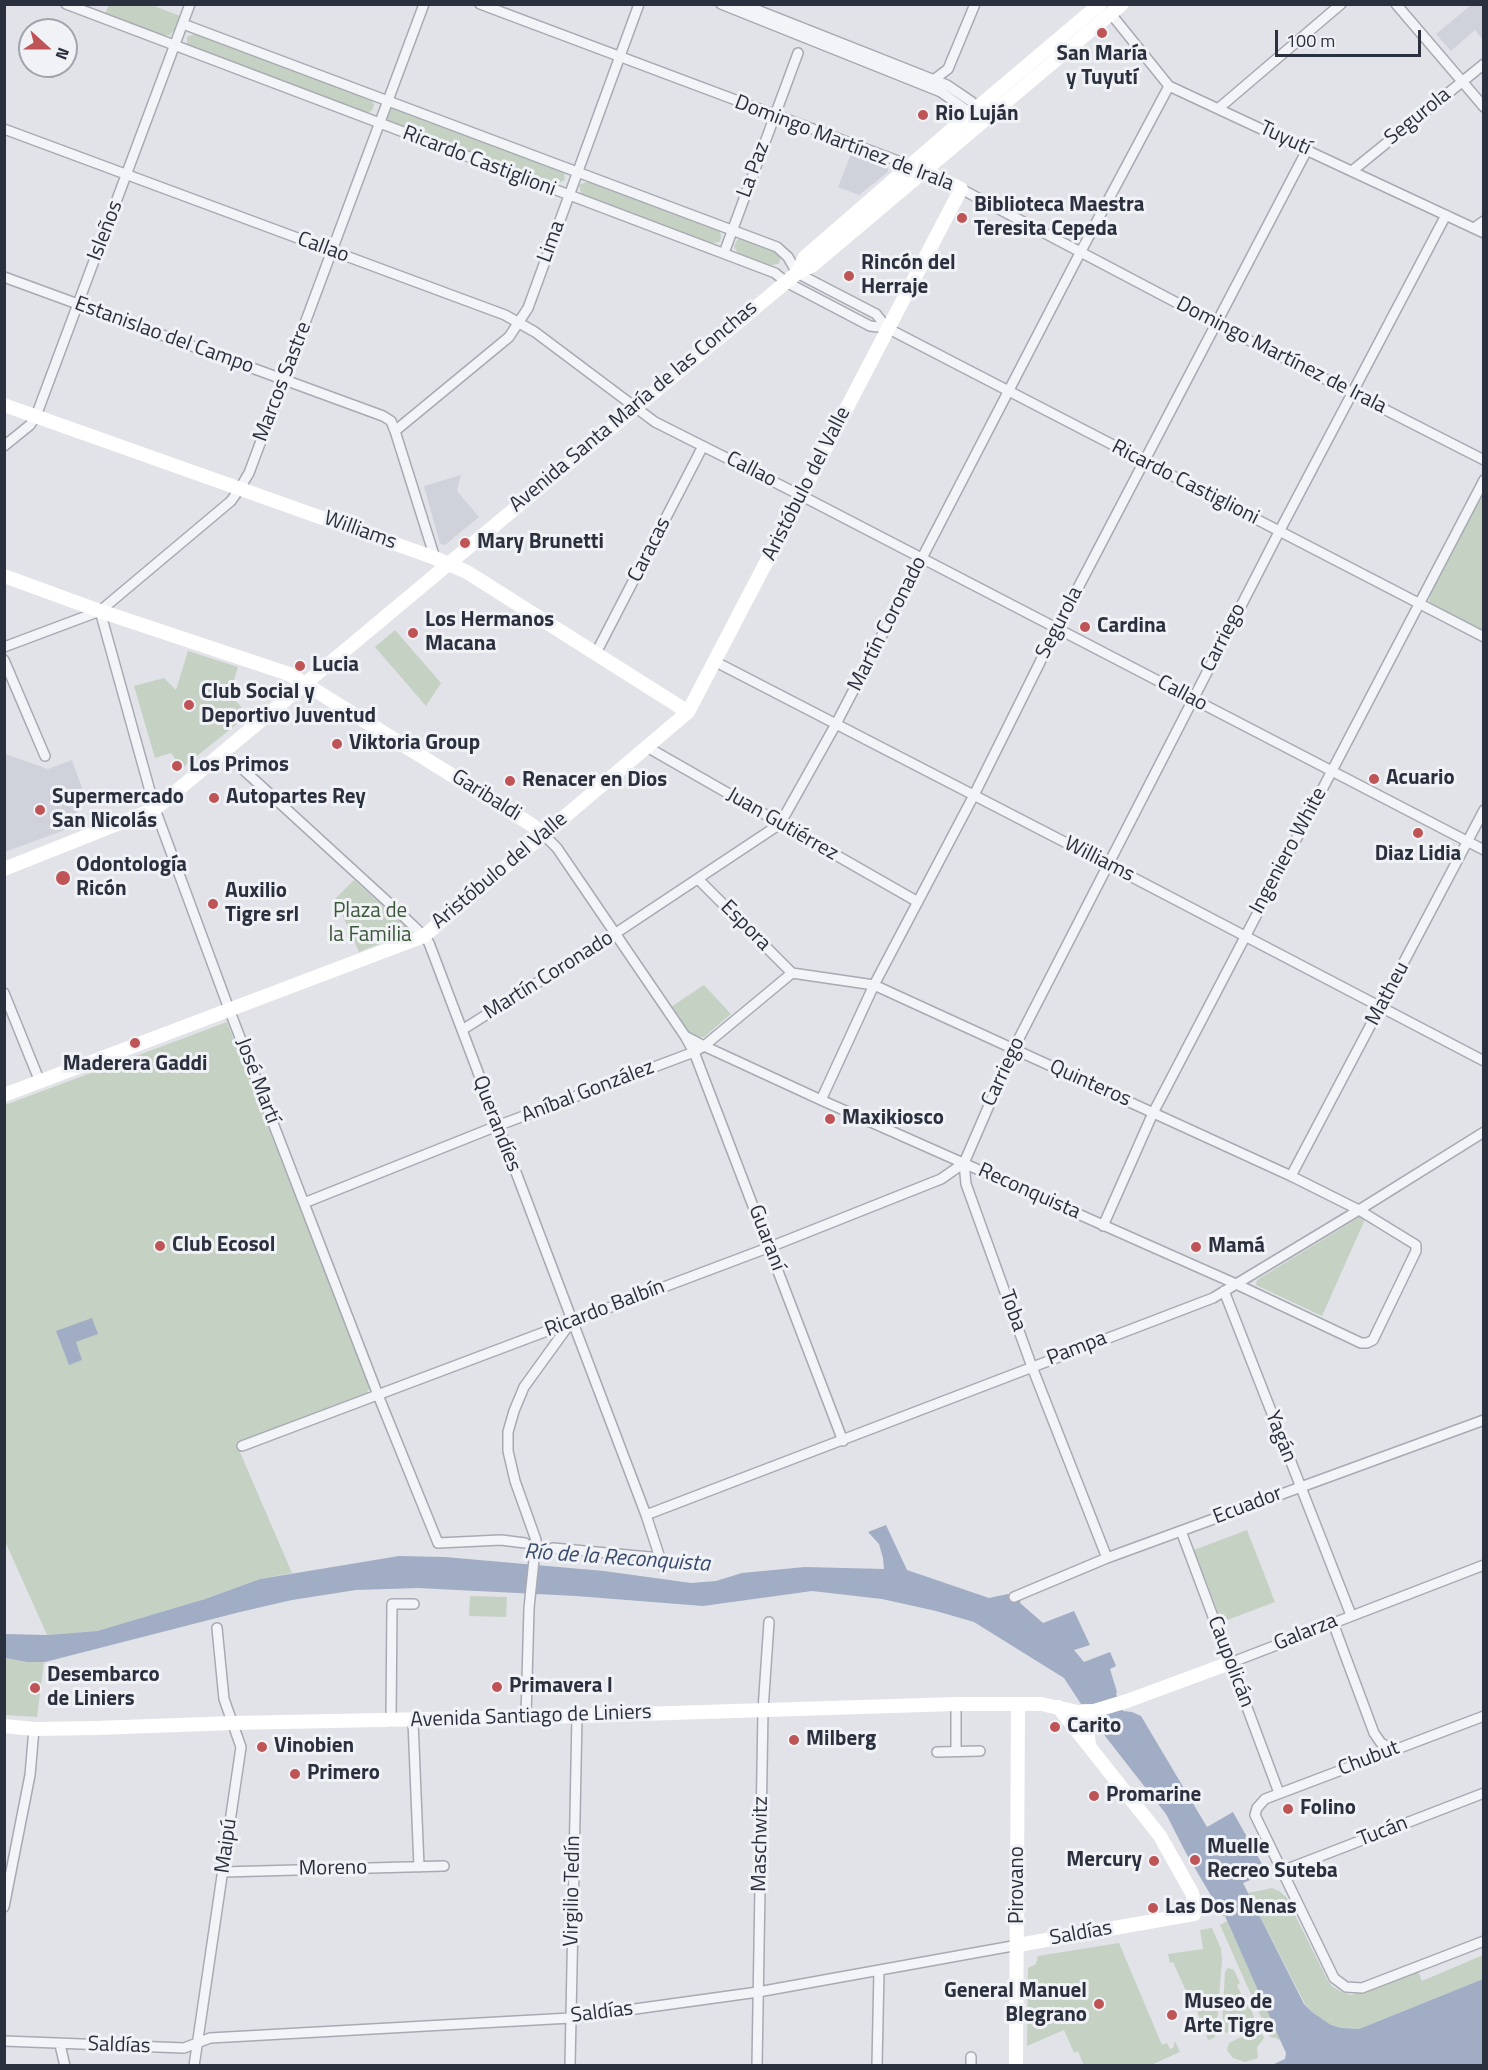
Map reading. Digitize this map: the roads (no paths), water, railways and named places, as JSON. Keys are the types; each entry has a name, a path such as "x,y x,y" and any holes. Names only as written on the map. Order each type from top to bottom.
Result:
{"street":[{"name":"Ricardo Castiglioni","path":"66,4 776,273 792,277 876,314 887,328"},
{"name":"Isleños","path":"4,446 30,425 36,416 190,4"},
{"name":"Marcos Sastre","path":"4,646 100,611 231,501 240,488 249,473 424,4"},
{"name":"Domingo Martínez de Irala","path":"480,4 925,171 1217,324 1484,460"},
{"name":"Lima","path":"395,431 509,337 528,308 639,4"},
{"path":"721,4 929,83"},
{"path":"742,4 929,83 947,95 969,105"},
{"path":"929,83 948,69 975,4"},
{"path":"1219,108 1341,4"},
{"path":"1396,4 1484,108"},
{"name":"Tuyutí","path":"1111,8 1169,86 1479,231"},
{"name":"Avenida Santa María de las Conchas","path":"792,277 805,257 911,165 1111,8"},
{"name":"Avenida Santa María de las Conchas","path":"4,869 155,809 305,684 441,561 792,277 813,265 925,171 1111,8"},
{"name":"Ricardo Castiglioni","path":"183,24 777,247 788,256 792,277 870,326 887,328 1484,637"},
{"name":"La Paz","path":"724,253 798,53"},
{"name":"Segurola","path":"1352,171 1484,64"},
{"name":"Martín Coronado","path":"462,1030 699,880 780,824 836,724 1169,86"},
{"name":"Callao","path":"4,129 506,315 535,332 656,422 1484,850"},
{"name":"Segurola","path":"821,1100 874,985 974,795 1057,628 1307,150"},
{"name":"Aristóbulo del Valle","path":"4,1095 424,936 688,712 961,189"},
{"name":"Carriego","path":"964,1163 1013,1050 1279,532 1446,216"},
{"path":"1479,231 1484,221"},
{"name":"Estanislao del Campo","path":"4,277 383,416 391,421 395,431"},
{"name":"Williams","path":"4,405 240,488 467,572 688,712"},
{"path":"395,431 441,561"},
{"name":"Caracas","path":"596,653 703,446"},
{"name":"Ingeniero White","path":"1103,1226 1154,1113 1484,480"},
{"name":"Garibaldi","path":"4,576 100,611 289,674 532,825 557,848 686,1036"},
{"name":"José Martí","path":"100,611 155,809 378,1395 438,1543 501,1540 525,1543"},
{"path":"4,660 45,756"},
{"name":"Williams","path":"714,661 1484,1061"},
{"name":"Juan Gutiérrez","path":"647,747 918,902"},
{"name":"Querandíes","path":"224,752 429,943 646,1515 662,1563 553,1548"},
{"name":"Matheu","path":"1291,1176 1484,810"},
{"name":"Espora","path":"699,880 792,973"},
{"path":"704,1046 792,973"},
{"name":"Quinteros","path":"792,973 874,985 1291,1176 1359,1210 1416,1245 1416,1251 1373,1340"},
{"path":"4,993 40,1082"},
{"name":"Reconquista","path":"686,1036 821,1100 1236,1284 1360,1343 1373,1340"},
{"name":"Guaraní","path":"686,1036 770,1247 843,1441"},
{"name":"Aníbal González","path":"304,1203 497,1126 694,1052 704,1046"},
{"name":"Pampa","path":"646,1515 1213,1298 1484,1132"},
{"name":"Ricardo Balbín","path":"242,1446 770,1247 941,1179 964,1163"},
{"name":"Toba","path":"964,1163 966,1184 1032,1367 1107,1558"},
{"name":"Yagán","path":"1224,1291 1351,1615"},
{"path":"526,1716 529,1608 536,1550 534,1531 515,1481 508,1450 508,1432 524,1387 572,1321"},
{"name":"Ecuador","path":"1014,1597 1107,1558 1484,1420"},
{"name":"Caupolicán","path":"1181,1531 1279,1793"},
{"name":"Galarza","path":"1094,1711 1230,1663 1484,1565"},
{"path":"391,1721 392,1604 414,1604"},
{"name":"Maschwitz","path":"757,2066 763,1710 769,1622"},
{"path":"1333,1623 1374,1733 1392,1750"},
{"name":"Maipú","path":"194,2066 241,1747 224,1700 217,1628"},
{"path":"957,1704 957,1750"},
{"name":"Avenida Santiago de Liniers","path":"4,1726 34,1729 413,1721 957,1704 1041,1704 1078,1712 1094,1711"},
{"name":"Pirovano","path":"1016,2066 1018,1704"},
{"path":"1058,1707 1089,1745"},
{"path":"1089,1745 1087,1727 1094,1711"},
{"name":"Virgilio Tedín","path":"570,2066 578,1716"},
{"name":"Chubut","path":"1282,1871 1255,1815 1264,1799 1484,1716"},
{"path":"413,1721 419,1867"},
{"path":"4,1907 30,1775 34,1729"},
{"name":"Saldías","path":"4,2041 60,2045 184,2048 210,2038 570,2018 758,1992 1194,1914 1195,1904 1192,1893 1160,1836 1089,1745"},
{"path":"938,1752 980,1751"},
{"name":"Tucán","path":"1282,1871 1484,1792"},
{"name":"Moreno","path":"223,1872 444,1866"},
{"path":"1282,1871 1334,1978 1346,1987 1362,1988 1484,1941"},
{"path":"878,2066 879,1970"},
{"path":"60,2045 65,2066"}],"water":[{"path":"92,1318 98,1334 76,1342 82,1360 69,1365 56,1331"},
{"name":"Río de la Reconquista","path":"886,1525 907,1570 989,1598 1008,1594 1021,1599 1020,1603 1043,1623 1074,1611 1090,1645 1074,1650 1084,1662 1110,1652 1116,1666 1110,1669 1123,1711 1141,1716 1207,1827 1233,1812 1267,1873 1243,1883 1304,2004 1312,2012 1331,2025 1359,2029 1483,1979 1483,2065 1272,2065 1285,2059 1286,2053 1225,1916 1186,1853 1166,1814 1105,1736 1098,1721 1099,1717 1091,1704 1081,1704 1064,1678 974,1622 936,1611 882,1599 812,1591 703,1606 576,1596 418,1588 356,1590 292,1600 240,1612 45,1662 5,1658 4,1634 47,1635 97,1631 205,1599 260,1579 399,1556 445,1557 604,1571 691,1583 716,1581 742,1573 805,1567 884,1569 879,1544 868,1532"}],"place":[{"name":"San María y Tuyutí","path":"1102,33"},
{"name":"Rio Luján","path":"923,115"},
{"name":"Biblioteca Maestra Teresita Cepeda","path":"962,218"},
{"name":"Rincón del Herraje","path":"849,276"},
{"name":"Mary Brunetti","path":"465,543"},
{"name":"Cardina","path":"1085,627"},
{"name":"Los Hermanos Macana","path":"413,633"},
{"name":"Lucia","path":"300,666"},
{"name":"Club Social y Deportivo Juventud","path":"189,705"},
{"name":"Viktoria Group","path":"337,744"},
{"name":"Los Primos","path":"177,766"},
{"name":"Acuario","path":"1374,779"},
{"name":"Renacer en Dios","path":"510,781"},
{"name":"Autopartes Rey","path":"214,798"},
{"name":"Supermercado San Nicolás","path":"40,810"},
{"name":"Diaz Lidia","path":"1418,833"},
{"name":"Odontología Ricón","path":"63,878"},
{"name":"Auxilio Tigre srl","path":"213,904"},
{"name":"Maderera Gaddi","path":"135,1043"},
{"name":"Maxikiosco","path":"830,1119"},
{"name":"Club Ecosol","path":"160,1246"},
{"name":"Mamá","path":"1196,1247"},
{"name":"Primavera l","path":"497,1687"},
{"name":"Desembarco de Liniers","path":"35,1688"},
{"name":"Carito","path":"1055,1727"},
{"name":"Milberg","path":"794,1740"},
{"name":"Vinobien","path":"262,1747"},
{"name":"Primero","path":"295,1774"},
{"name":"Promarine","path":"1094,1796"},
{"name":"Folino","path":"1288,1809"},
{"name":"Muelle Recreo Suteba","path":"1195,1860"},
{"name":"Mercury","path":"1154,1861"},
{"name":"Las Dos Nenas","path":"1153,1908"},
{"name":"General Manuel Blegrano","path":"1099,2004"},
{"name":"Museo de Arte Tigre","path":"1172,2015"}],"park label":[{"name":"Plaza de la Familia","path":"370,924"}]}
